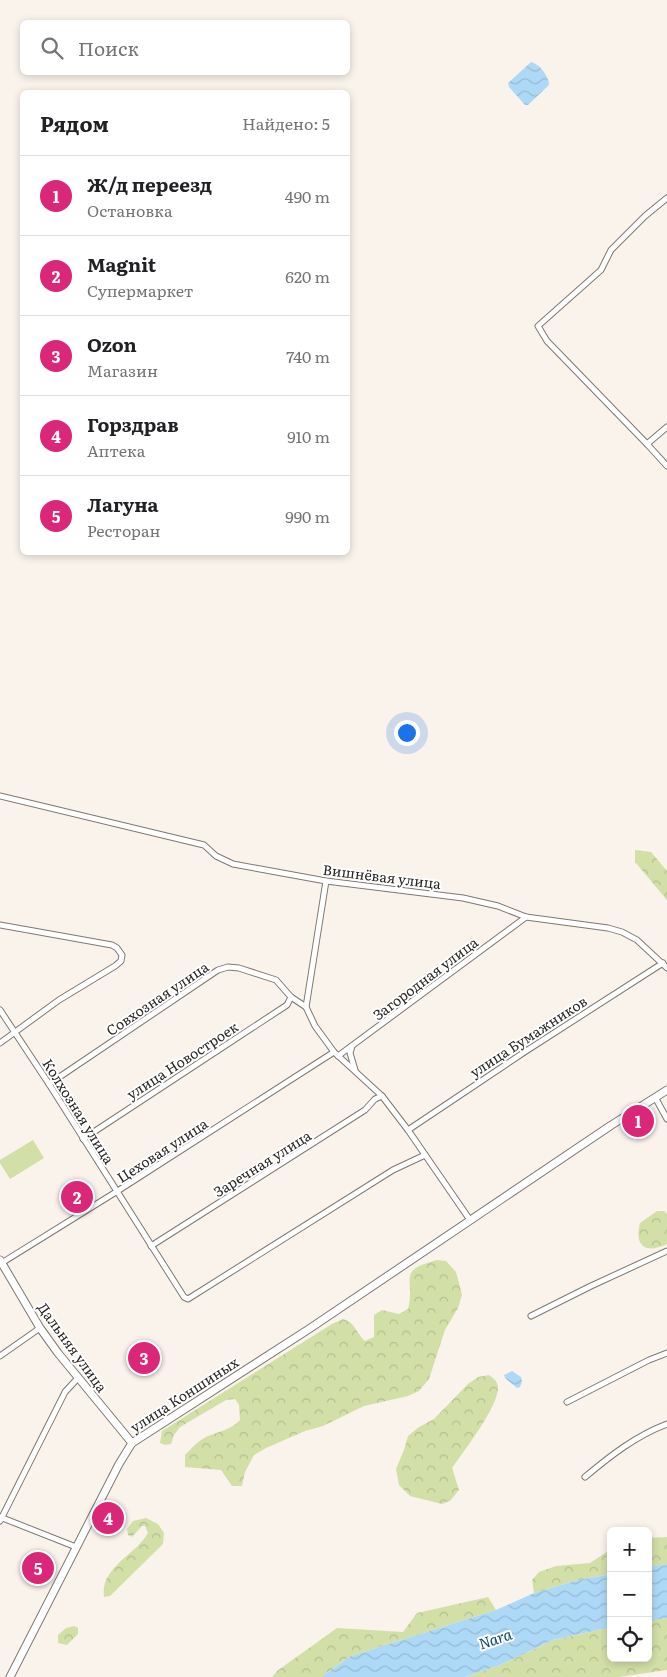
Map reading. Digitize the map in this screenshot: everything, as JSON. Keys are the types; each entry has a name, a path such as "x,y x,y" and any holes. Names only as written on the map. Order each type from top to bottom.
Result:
{"main road":[{"name":"улица Коншиных","path":"10,1677 119,1464 132,1444 667,1090"},
{"name":"Дальняя улица","path":"1,1262 40,1328 132,1444"}],"street":[{"path":"667,198 645,216 611,250 601,270 538,326 547,341 667,466"},
{"path":"647,444 667,427"},
{"name":"Вишнёвая улица","path":"0,796 204,845 216,856 233,864 326,881 463,898 498,906 526,917 608,928 622,932 637,940 665,965"},
{"path":"306,1007 326,881"},
{"name":"Загородная улица","path":"336,1054 352,1046 526,917"},
{"path":"0,925 112,946 117,948 122,955 121,961 59,1000 0,1043"},
{"name":"улица Бумажников","path":"408,1130 542,1040 665,965"},
{"name":"Совхозная улица","path":"49,1084 218,970 228,967 240,968 276,980 291,997 306,1007 315,1026 336,1054 382,1096 408,1130 470,1220"},
{"name":"улица Новостроек","path":"83,1139 287,1005 291,997"},
{"name":"Колхозная улица","path":"0,1010 184,1297 188,1299 393,1170 425,1155"},
{"path":"352,1046 350,1053 356,1073"},
{"name":"Цеховая улица","path":"1,1262 336,1054"},
{"name":"Заречная улица","path":"151,1246 365,1110 375,1099 382,1096"},
{"path":"655,1097 667,1119"},
{"path":"531,1316 667,1251"},
{"path":"0,1356 40,1328"},
{"path":"567,1402 649,1360 667,1353"},
{"path":"76,1547 1,1519 64,1392 78,1378"},
{"path":"585,1477 608,1458 629,1446 641,1435 667,1424"}],"green space":[{"path":"635,850 651,852 667,871 667,900 635,862"},
{"path":"33,1140 44,1158 10,1179 0,1160"},
{"path":"657,1211 664,1211 667,1214 667,1244 648,1248 640,1243 640,1223"},
{"path":"437,1260 446,1261 456,1272 462,1295 458,1308 445,1330 429,1379 419,1391 408,1396 364,1406 323,1426 305,1431 266,1448 254,1455 245,1472 242,1486 232,1486 221,1470 185,1467 185,1455 196,1444 204,1438 231,1427 240,1420 239,1405 235,1399 226,1400 180,1427 174,1435 171,1444 165,1445 160,1443 162,1431 332,1324 343,1319 347,1320 365,1341 374,1337 374,1315 382,1310 399,1314 408,1309 411,1272 424,1264"},
{"path":"489,1375 497,1383 497,1395 487,1417 452,1468 459,1490 450,1501 442,1504 410,1496 399,1485 396,1469 408,1436 419,1427 434,1419 468,1384 478,1377"},
{"path":"146,1518 158,1524 164,1533 163,1544 110,1596 104,1597 104,1587 107,1578 148,1533 145,1526 142,1526 132,1537 128,1535 127,1529 133,1521"},
{"path":"667,1537 667,1564 652,1566 652,1538"},
{"path":"607,1552 607,1575 578,1580 534,1593 532,1580 539,1572 556,1566 590,1563"},
{"path":"488,1597 496,1610 351,1656 321,1677 272,1677 277,1671 337,1628 403,1632 417,1613"},
{"path":"667,1618 667,1670 619,1677 465,1677 500,1665 553,1640 607,1628 607,1662 652,1662 652,1620"},
{"path":"74,1626 78,1628 78,1634 67,1645 58,1643 58,1635 66,1628"}],"water":[{"path":"531,62 538,65 543,71 549,85 528,105 525,105 509,87 508,83"},
{"path":"512,1371 521,1377 520,1387 517,1388 505,1378 504,1375"},
{"path":"667,1564 667,1618 652,1620 652,1572 652,1566"},
{"name":"Nara","path":"607,1575 607,1628 553,1640 500,1665 465,1677 321,1677 351,1656 496,1610 534,1593 578,1580"}],"place":[{"name":"Ж/д переезд","path":"638,1121"},
{"name":"Magnit","path":"77,1197"},
{"name":"Ozon","path":"144,1358"},
{"name":"Горздрав","path":"108,1518"},
{"name":"Лагуна","path":"38,1568"}]}
